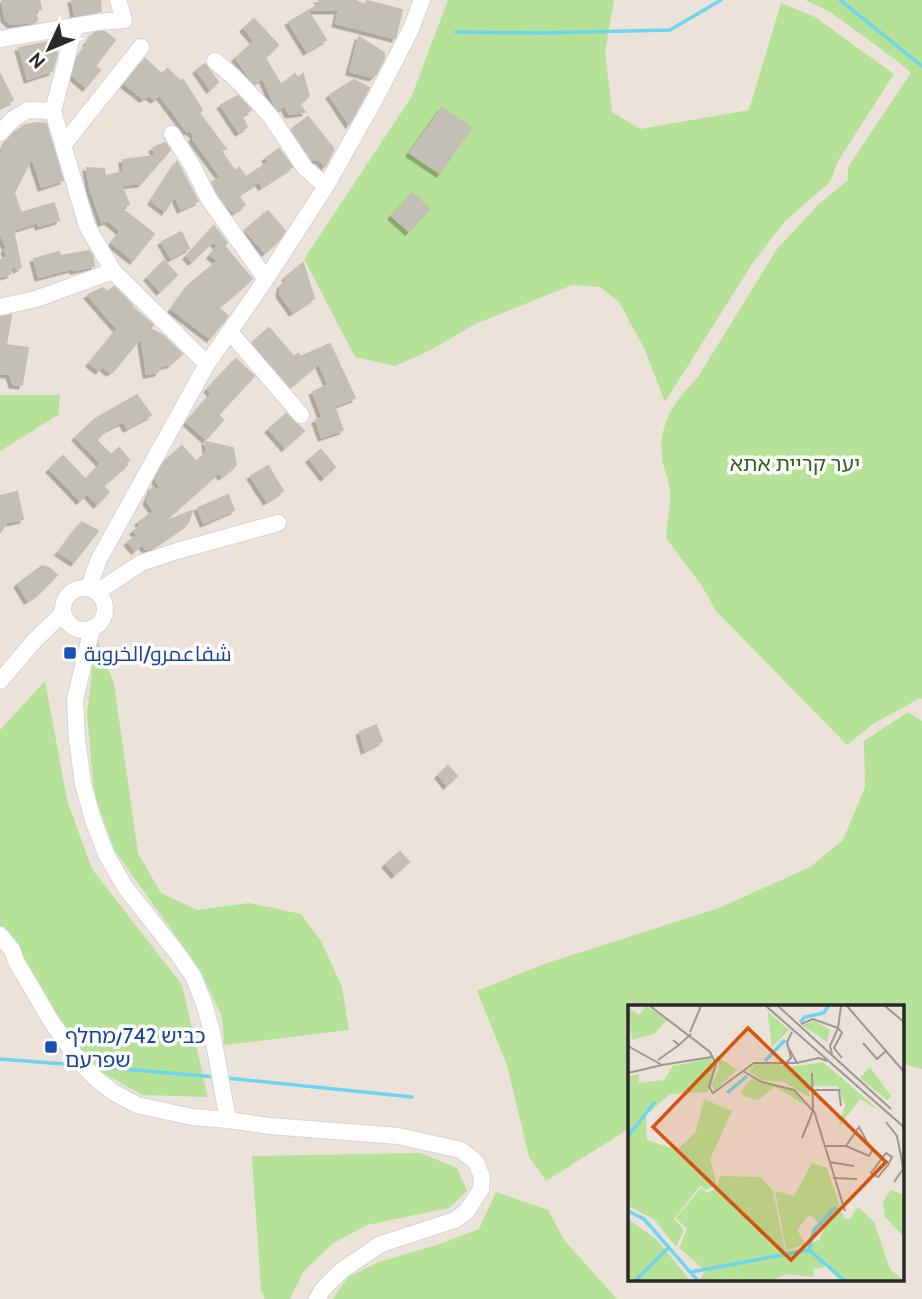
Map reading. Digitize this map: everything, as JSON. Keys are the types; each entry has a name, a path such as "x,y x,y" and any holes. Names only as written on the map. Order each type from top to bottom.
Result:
{"street":[{"path":"0,39 124,20 118,0"},
{"path":"93,590 98,562 206,364 266,279 326,186 411,29 422,0"},
{"path":"75,26 53,111 87,226 113,271 206,364"},
{"path":"64,144 141,47"},
{"path":"215,61 233,76 271,117 305,168 326,186"},
{"path":"0,133 13,119 28,110 53,111"},
{"path":"172,134 209,199 266,279"},
{"path":"0,307 36,299 113,271"},
{"path":"230,332 300,415"},
{"path":"93,590 104,602 102,621 92,628 77,629 66,620 63,613 63,606 75,589 93,590 141,563 278,523"},
{"path":"0,681 35,640 63,613"},
{"path":"92,628 75,700 82,772 93,820 107,856 125,887 193,976 212,1032 228,1120"},
{"path":"0,935 12,950 51,1021 79,1061 94,1077 137,1105 192,1117 398,1136 461,1150 476,1162 482,1177 481,1189 467,1211 455,1220 381,1244 341,1271 317,1299"},
{"path":"0,948 16,961"}],"green space":[{"path":"448,0 614,0 605,52 612,112 640,129 749,110 781,3 815,17 894,74 838,161 830,182 785,221 752,264 665,402 644,348 619,302 600,287 572,285 475,324 429,351 395,366 355,357 304,259 411,98"},
{"name":"יער קריית אתא","path":"805,0 922,0 922,699 873,724 847,745 716,611 702,586 666,538 670,490 663,463 662,437 668,416 698,377 777,249 819,204 848,180 848,167 911,73 830,12"},
{"path":"0,395 60,395 58,415 0,451"},
{"path":"96,635 114,684 138,853 161,893 197,910 249,903 301,914 321,941 342,987 349,1030 224,1045 222,1017 200,970 115,851 94,794 87,714"},
{"path":"45,681 67,800 92,869 182,985 208,1097 142,1095 100,1071 60,1032 0,927 0,730"},
{"path":"908,712 922,721 922,1069 904,1064 904,1005 628,1005 628,1129 546,1181 529,1157 507,1065 477,991 547,963 719,908 810,867 843,840 865,787 864,741"},
{"path":"420,1153 457,1168 467,1191 449,1208 367,1225 332,1244 303,1272 290,1299 265,1299 261,1290 252,1156"},
{"path":"496,1192 548,1210 564,1240 617,1299 333,1299 348,1277 379,1262 479,1229"}],"building":[{"path":"2,0 39,0 41,9 34,11 36,22 11,24 5,18"},
{"path":"72,0 100,0 101,11 75,15"},
{"path":"319,0 353,0 366,5 367,1 402,10 395,38 336,23 339,10 310,10 321,3"},
{"path":"308,11 326,40 307,51 289,22"},
{"path":"254,19 278,45 265,58 281,85 295,74 298,78 303,74 309,96 299,104 305,112 289,114 285,106 278,109 263,78 254,83 236,58 255,41 244,28"},
{"path":"105,32 115,40 95,66 100,70 86,87 73,76 78,57 94,33"},
{"path":"359,37 384,53 376,74 372,77 350,71"},
{"path":"58,40 52,71 28,79 19,48"},
{"path":"145,59 163,75 167,69 183,80 202,110 199,113 226,149 220,150 235,171 239,168 246,177 269,162 266,158 279,149 292,167 262,186 259,181 238,195 245,205 234,212 218,194 212,182 221,177 193,139 195,135 188,129 187,131 160,95 154,99 149,95 143,98 125,84"},
{"path":"205,64 218,82 210,89 197,70"},
{"path":"0,74 13,100 0,107"},
{"path":"354,80 369,88 349,124 330,95"},
{"path":"238,96 251,110 241,115 247,127 239,132 221,105"},
{"path":"442,108 471,128 440,173 410,153"},
{"path":"308,117 333,148 325,166 320,160 312,160 292,129"},
{"path":"46,124 63,180 42,187 32,157 14,193 21,213 54,203 59,220 39,226 38,222 13,230 21,267 11,268 10,274 0,277 0,260 8,257 0,233 0,156 15,132 25,125"},
{"path":"165,143 170,150 141,183 121,185 129,204 121,208 154,234 133,260 112,243 121,231 108,220 102,222 91,193 87,168 104,169 105,176 124,172 123,160 156,156 153,148"},
{"path":"177,162 198,201 181,209 175,195 165,211 152,201"},
{"path":"413,193 429,209 409,231 392,216"},
{"path":"268,211 285,231 265,252 245,230"},
{"path":"214,226 227,243 224,246 252,279 218,308 228,316 210,338 172,309 190,284 218,261 211,255 218,246 213,241 192,261 187,256"},
{"path":"181,232 189,248 171,258 162,242"},
{"path":"89,251 94,266 73,268 39,277 34,259 59,252 60,256"},
{"path":"164,261 177,275 160,291 148,277"},
{"path":"303,263 314,298 293,312 280,294 281,286 288,279 286,277"},
{"path":"114,287 153,325 150,329 162,335 182,354 170,364 160,366 158,372 147,374 141,337 110,372 102,366 99,370 90,363 118,329 88,295 103,288 107,292"},
{"path":"11,315 6,345 28,348 22,385 13,384 10,374 0,373 0,317"},
{"path":"269,328 294,357 330,344 355,398 334,406 343,430 322,437 316,420 323,418 313,392 329,385 319,363 290,387 253,342"},
{"path":"236,359 254,376 218,415 223,420 206,439 187,422 212,393 208,389"},
{"path":"137,395 151,415 127,428 123,421 107,429 96,440 111,455 119,448 129,460 127,465 103,486 109,492 97,504 87,493 80,500 50,469 63,456 86,480 101,463 76,437 95,419"},
{"path":"286,414 304,431 285,447 269,429"},
{"path":"206,442 233,448 236,465 222,476 219,472 162,523 192,511 188,523 153,547 146,549 142,544 135,550 128,542 138,535 134,531 141,525 139,522 154,511 147,501 153,487 156,491 161,488 156,480 165,461 182,446 196,462 207,452"},
{"path":"321,450 335,467 324,477 310,459"},
{"path":"268,466 283,491 267,501 251,476"},
{"path":"17,492 23,519 11,522 9,520 0,532 0,496"},
{"path":"228,495 234,510 204,523 198,508"},
{"path":"82,522 98,531 74,562 59,552"},
{"path":"42,566 57,575 28,600 18,584"},
{"path":"376,725 382,741 365,750 360,732"},
{"path":"448,766 457,776 447,785 439,775"},
{"path":"400,852 409,862 395,874 386,864"}],"waterway":[{"path":"456,32 670,30 721,0"},
{"path":"840,0 922,66"},
{"path":"0,1059 76,1065"},
{"path":"90,1066 215,1077"},
{"path":"226,1078 412,1097"}],"place":[{"name":"شفاعمرو/الخروبة","path":"70,653"},
{"name":"כביש 742/מחלף שפרעם","path":"51,1047"}]}
